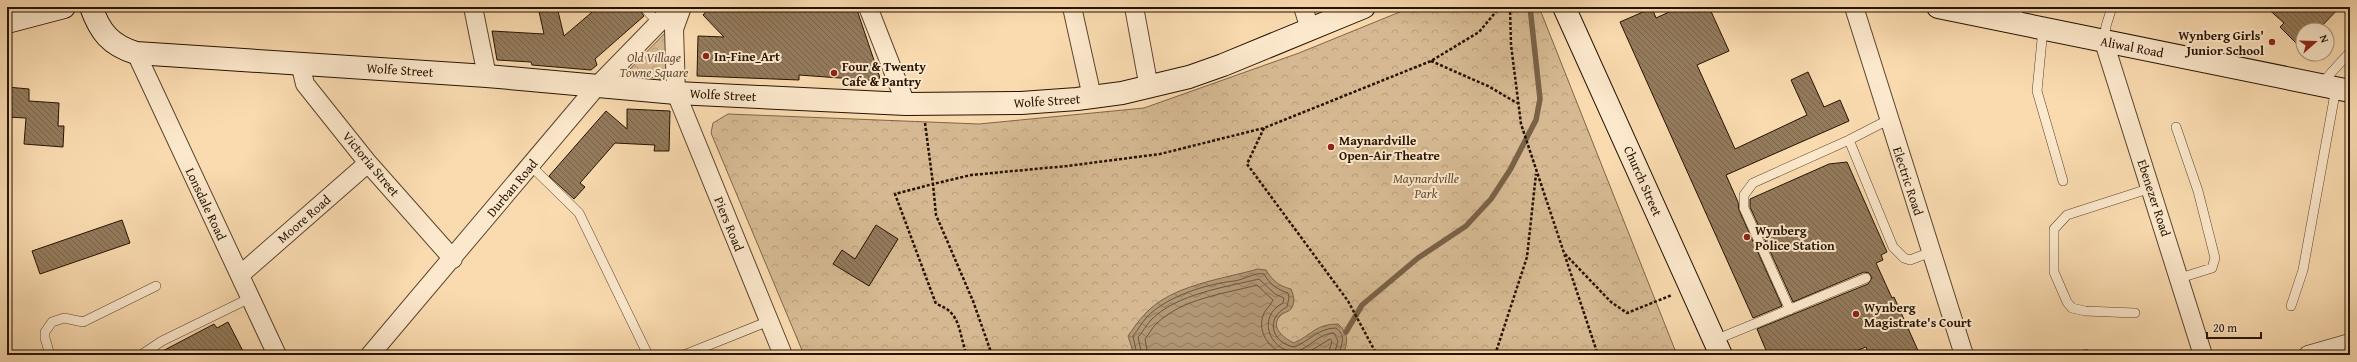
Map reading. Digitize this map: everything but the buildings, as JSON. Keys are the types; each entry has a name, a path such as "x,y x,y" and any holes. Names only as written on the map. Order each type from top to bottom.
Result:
{"street":[{"path":"7,22 64,7"},
{"name":"Wolfe Street","path":"91,7 96,22 108,40 117,46 136,53 487,76 676,93 906,104 1021,103 1092,97 1149,88 1223,65 1364,7"},
{"path":"473,7 487,76"},
{"name":"Durban Road","path":"674,7 666,26 676,93"},
{"name":"Durban Road","path":"370,355 453,259 598,86 666,26 682,7"},
{"path":"868,7 906,104"},
{"path":"1072,7 1092,97"},
{"path":"1134,7 1149,88"},
{"path":"1302,7 1310,29"},
{"name":"Church Street","path":"1564,7 1718,348"},
{"name":"Electric Road","path":"1854,7 1888,120 1964,355"},
{"name":"Aliwal Road","path":"1938,7 2335,88"},
{"name":"Ebenezer Road","path":"2104,42 2180,278 2203,355"},
{"name":"Lonsdale Road","path":"136,53 277,355"},
{"name":"Victoria Street","path":"300,63 305,84 368,163 453,259"},
{"name":"Piers Road","path":"676,93 783,355"},
{"name":"Moore Road","path":"240,275 368,163"},
{"path":"2308,355 2350,343"}],"lane":[{"path":"644,7 666,26"},
{"path":"2005,21 2022,7"},
{"path":"2104,42 2106,26 2112,7"},
{"path":"2042,29 2037,91 2063,181"},
{"path":"2291,306 2303,270 2335,88 2350,52"},
{"path":"1790,310 1744,208 1744,195 1753,183 1849,140 1888,120"},
{"path":"2176,127 2198,191 2216,258 2212,268 2180,278"},
{"path":"1849,140 1893,248 1904,258 1910,260 1931,252"},
{"path":"531,166 579,213 648,355"},
{"path":"2134,313 2085,311 2072,308 2066,302 2054,272 2054,230 2067,215 2151,188"},
{"path":"1718,348 1790,310 1866,278"},
{"path":"50,355 45,338 45,332 52,322 64,318 83,322 156,286"},
{"path":"141,355 162,341 250,298"},
{"path":"684,355 768,321"}],"path":[{"path":"967,355 955,315 947,307 936,304 895,194 971,175 1160,154 1264,128 1431,61 1479,32 1500,7"},
{"path":"1510,7 1511,45 1517,103 1522,124 1536,171 1598,355"},
{"path":"1431,61 1488,86 1517,103"},
{"path":"924,117 936,215 973,301 992,355"},
{"path":"1264,128 1248,164 1348,301 1377,355"},
{"path":"1496,355 1527,257 1536,171"},
{"path":"1563,252 1611,302 1627,312 1672,295"}],"green space":[{"name":"Maynardville Park","path":"1412,7 1539,7 1677,355 804,355 711,133 713,123 728,114 979,124 1144,108 1299,53"},
{"name":"Old Village Towne Square","path":"668,30 666,80 626,73"}],"water":[{"path":"1258,269 1266,270 1277,282 1291,289 1292,291 1294,303 1292,307 1290,310 1281,315 1276,323 1282,335 1294,343 1319,328 1331,324 1338,324 1346,335 1347,342 1343,355 1134,355 1128,336 1142,317 1156,304 1169,296 1198,284"}],"waterway":[{"path":"1346,332 1362,305 1418,258 1466,226 1491,199 1510,170 1536,120 1540,99 1530,7"}],"place":[{"name":"Wynberg Girls' Junior School","path":"2272,42"},
{"name":"In-Fine_Art","path":"706,56"},
{"name":"Four & Twenty Cafe & Pantry","path":"834,73"},
{"name":"Maynardville Open-Air Theatre","path":"1331,147"},
{"name":"Wynberg Police Station","path":"1747,237"},
{"name":"Wynberg Magistrate's Court","path":"1856,314"}]}
